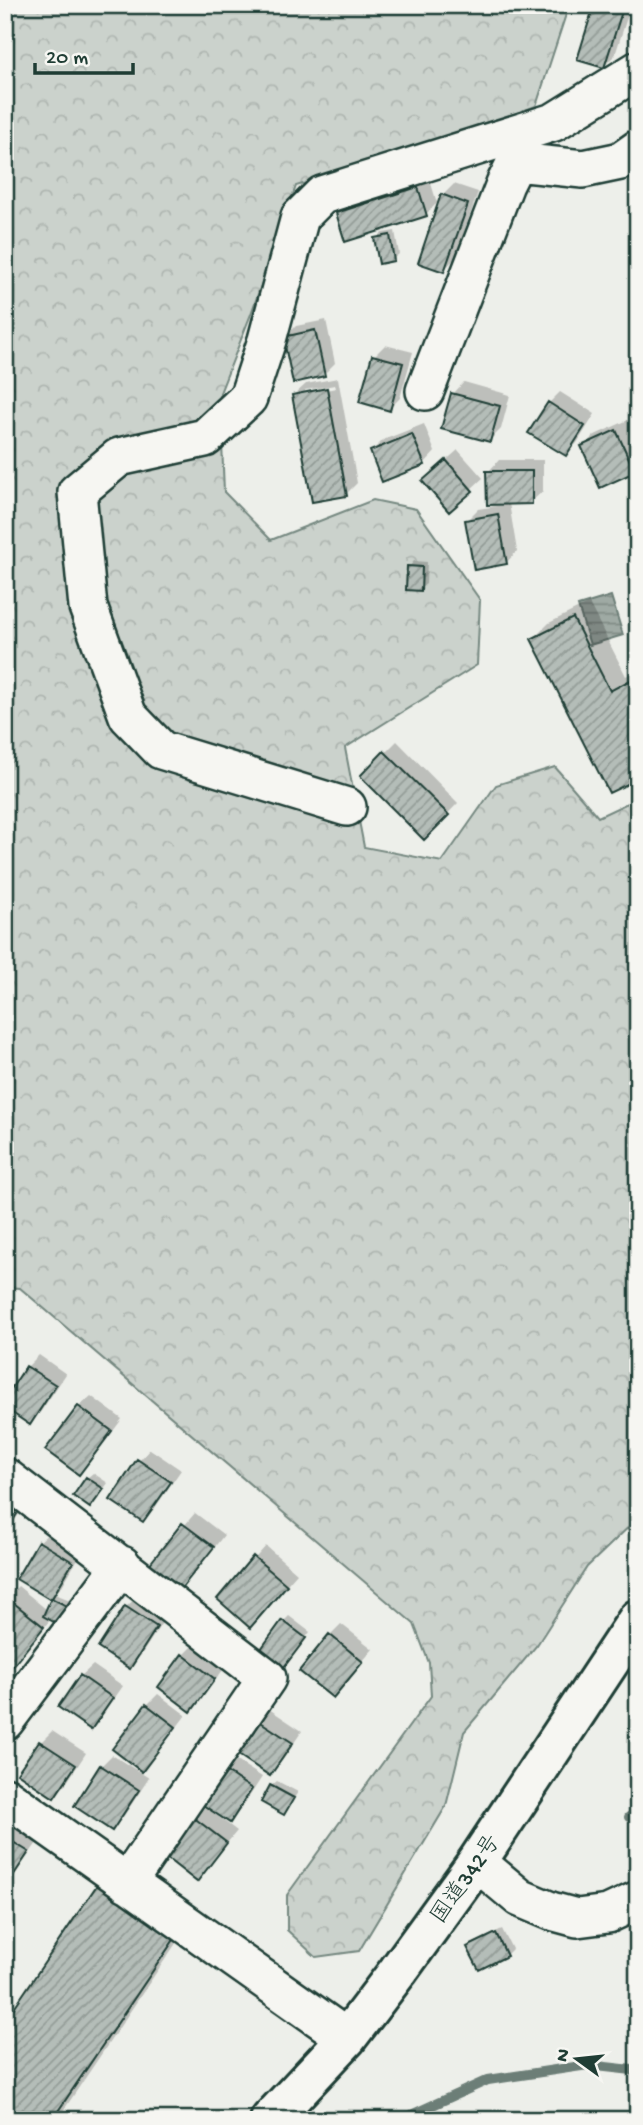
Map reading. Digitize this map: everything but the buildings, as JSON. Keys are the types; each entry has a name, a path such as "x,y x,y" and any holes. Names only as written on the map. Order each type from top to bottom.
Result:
{"highway":[{"name":"国道342号","path":"270,2120 346,2038 477,1862 638,1619"}],"street":[{"path":"347,807 161,750 128,716 88,607 77,492 119,457 205,438 248,398 267,340 300,217 322,195 554,122 638,70"},
{"path":"425,391 516,162 583,169 621,161 638,149"},
{"path":"5,1476 267,1678 127,1882"},
{"path":"5,1721 122,1565"},
{"path":"5,1796 346,2038"},
{"path":"477,1862 520,1898 577,1918 608,1914 638,1900"}],"green space":[{"path":"5,5 569,5 536,106 426,147 296,186 220,393 224,492 271,540 373,500 416,509 480,600 477,665 345,748 364,847 442,862 496,785 555,767 598,817 638,798 638,1518 587,1567 537,1645 464,1732 446,1806 359,1951 316,1957 287,1930 287,1895 431,1696 429,1663 414,1624 20,1288 5,1287"}],"shaded area":[{"path":"611,596 623,635 590,645 578,606"}],"waterway":[{"path":"629,1817 638,1812"},
{"path":"400,2120 488,2080 588,2065 632,2070 638,2074"}]}
